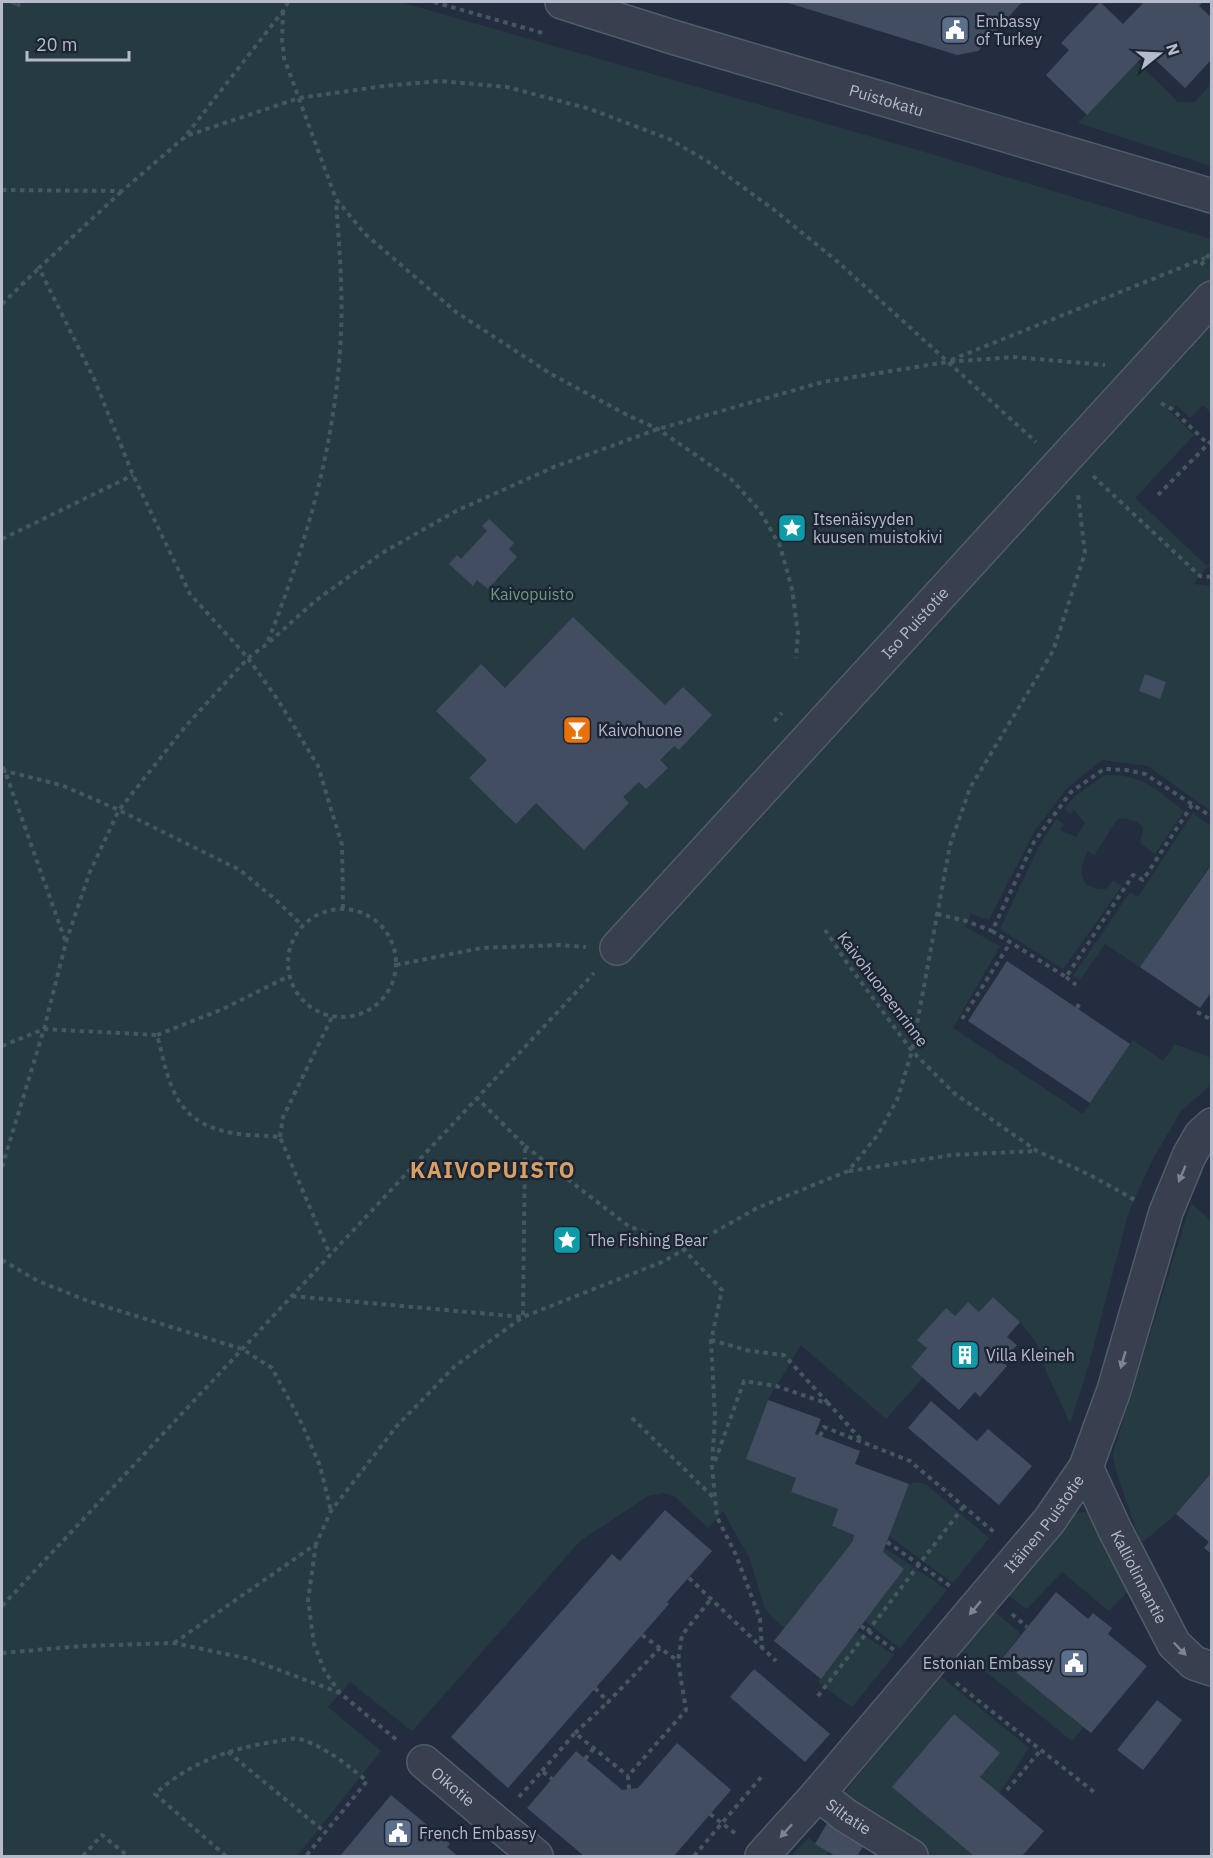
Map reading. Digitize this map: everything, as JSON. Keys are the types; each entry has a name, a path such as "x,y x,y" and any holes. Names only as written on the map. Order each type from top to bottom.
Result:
{"street":[{"name":"Puistokatu","path":"562,2 676,38 1212,196"},
{"name":"Iso Puistotie","path":"617,948 1212,298"},
{"name":"Itäinen Puistotie","path":"754,1848 818,1794 915,1659 1049,1521 1086,1467 1114,1390 1166,1212 1189,1156 1201,1135 1212,1125"},
{"name":"Kalliolinnantie","path":"1086,1467 1115,1530 1174,1644 1194,1662 1212,1669"},
{"name":"Oikotie","path":"424,1762 537,1857"},
{"name":"Siltatie","path":"818,1794 845,1815 911,1857"}],"path":[{"path":"2,304 122,191 186,136 288,2"},
{"path":"267,644 289,589 310,521 334,409 341,332 341,267 336,199 284,58 283,11"},
{"path":"186,136 299,98 440,81 507,87 590,109 669,139 707,161 838,262 946,362 1031,436"},
{"path":"2,190 122,191"},
{"path":"336,199 365,234 456,312 551,374 658,429 732,480 760,511 780,546 792,589 798,633 796,658"},
{"path":"946,362 1209,256"},
{"path":"39,268 95,381 134,475 190,594 248,658 278,700 318,766 342,845 343,908"},
{"path":"2,1167 44,1029 66,942 89,874 119,810 185,727 248,658 315,601 373,560 456,511 554,467 658,429 823,382 946,362 1014,357 1145,370"},
{"path":"1157,401 1172,409 1210,442 1158,495"},
{"path":"1090,473 1200,576 1212,577"},
{"path":"2,539 134,475"},
{"path":"848,1172 877,1137 897,1101 912,1051 950,845 970,788 1053,651 1085,553 1080,497"},
{"path":"992,931 1034,842 1071,792 1104,769 1144,774 1212,818"},
{"path":"3,770 61,784 240,870 302,925"},
{"path":"3,770 66,942"},
{"path":"1066,977 1133,875 1143,880 1192,805"},
{"path":"343,908 360,911 375,920 387,932 394,948 396,965 393,983 383,999 369,1011 351,1017 332,1017 304,1003 295,991 289,976 287,958 292,941 302,925 327,910 343,908"},
{"path":"937,914 977,924 992,931 1076,985"},
{"name":"Kaivohuoneenrinne","path":"825,930 849,967 912,1051 954,1092 1037,1151 1090,1175 1140,1203 1166,1212"},
{"path":"962,1019 1010,943"},
{"path":"396,965 481,948 560,945 617,948"},
{"path":"2,1606 617,948"},
{"path":"2,1046 44,1029 157,1035 223,1009 289,976"},
{"path":"1197,1012 1212,1020"},
{"path":"330,1255 280,1137 283,1117 332,1017"},
{"path":"157,1035 172,1090 184,1110 201,1123 233,1133 280,1137"},
{"path":"477,1098 525,1146 627,1225 684,1250 722,1290 711,1340 715,1416 712,1467 717,1517 736,1556 760,1619 762,1649"},
{"path":"523,1317 525,1146"},
{"path":"424,1762 340,1693 325,1672 314,1644 308,1600 316,1544 331,1511 396,1427 455,1366 523,1317 662,1262 757,1208 848,1172 952,1155 1037,1151"},
{"path":"2,1260 38,1281 88,1301 242,1349 272,1368 301,1422 320,1466 331,1511"},
{"path":"292,1296 523,1317"},
{"path":"711,1340 750,1351 784,1354 863,1443"},
{"path":"712,1467 744,1381 776,1386 829,1404"},
{"path":"632,1418 715,1499"},
{"path":"820,1436 824,1427 910,1461 998,1536"},
{"path":"819,1696 964,1506"},
{"path":"887,1542 954,1589"},
{"path":"174,1643 316,1544"},
{"path":"688,1578 776,1661"},
{"path":"629,1789 628,1776 686,1710 678,1661 682,1635 711,1599"},
{"path":"1015,1616 1028,1627"},
{"path":"861,1626 915,1659 1041,1750 1094,1792"},
{"path":"642,1635 678,1661"},
{"path":"2,1653 82,1646 174,1643 250,1659 340,1693"},
{"path":"515,1800 575,1733 660,1648"},
{"path":"595,1688 608,1702"},
{"path":"575,1733 628,1776"},
{"path":"226,1857 155,1794 174,1777 206,1760 258,1744 298,1738 333,1754 367,1781 306,1857"},
{"path":"585,1759 594,1748"},
{"path":"1007,1790 1041,1750"},
{"path":"228,1752 326,1833"},
{"path":"542,1771 552,1779"},
{"path":"694,1857 763,1775"},
{"path":"710,1814 754,1848"},
{"path":"83,1857 102,1835 128,1857"}],"green space":[{"name":"Kaivopuisto","path":"2,2 400,2 921,151 1211,239 1211,413 1203,405 1190,418 1176,405 1170,412 1194,435 1135,498 1207,566 1211,561 1211,567 1207,567 1194,584 1211,586 1211,811 1148,766 1102,760 1068,787 1035,830 989,920 971,914 965,927 1000,946 953,1028 1083,1114 1133,1040 1163,1061 1175,1044 1211,1058 1211,1085 1180,1112 1153,1159 1129,1211 1087,1371 1070,1423 1046,1371 1036,1342 1020,1322 993,1297 979,1312 968,1302 955,1316 946,1308 918,1339 927,1348 911,1367 923,1378 886,1419 801,1345 768,1400 747,1459 796,1478 791,1492 838,1509 832,1526 854,1535 853,1541 784,1628 764,1606 750,1559 723,1511 708,1528 675,1497 663,1493 648,1496 580,1541 412,1731 350,1682 328,1707 381,1751 297,1856 2,1856"},
{"path":"1137,62 1178,102 1195,102 1211,84 1211,166 1078,123"},
{"path":"1105,775 1140,780 1184,811 1155,854 1140,843 1143,829 1138,822 1123,818 1117,820 1094,855 1088,851 1082,865 1083,878 1086,883 1097,889 1106,889 1113,881 1122,886 1063,969 1000,929 1039,846 1056,819 1064,824 1060,830 1076,837 1085,823 1074,810 1070,814 1064,809 1075,796"},
{"path":"1193,813 1211,826 1211,864 1140,967 1105,944 1080,980 1073,976 1130,892 1138,897"},
{"path":"1191,1203 1211,1221 1211,1472 1176,1514 1144,1541 1140,1541 1116,1471 1113,1453"},
{"path":"918,1482 927,1485 989,1538 953,1583 889,1536 909,1484"},
{"path":"1083,1512 1093,1514 1131,1588 1109,1611 1062,1572 1027,1609 1007,1595 1073,1514"},
{"path":"885,1548 947,1590 900,1648 865,1621 904,1569 883,1552"},
{"path":"993,1610 1021,1634 1001,1660 1084,1727 1072,1741 959,1650"},
{"path":"857,1631 894,1655 852,1707 818,1682"},
{"path":"939,1675 1029,1748 999,1794 980,1777 1000,1753 954,1714 893,1787 974,1856 930,1856 845,1804 842,1796"},
{"path":"808,1838 829,1853 826,1856 791,1856"}],"building":[{"path":"5,2 21,2 20,7"},
{"path":"785,2 1022,2 978,51 957,55"},
{"path":"1100,2 1123,24 1144,2 1203,2 1199,6 1212,18 1212,59 1185,88 1147,52 1087,115 1046,75 1069,50 1061,43"},
{"path":"489,519 514,543 509,549 517,557 488,589 477,580 473,586 449,564 457,555 461,559 487,531 482,526"},
{"name":"Kaivohuone","path":"573,617 665,705 683,687 712,715 679,750 674,746 660,760 668,768 646,789 639,782 623,797 629,803 584,850 536,803 516,824 469,778 487,760 436,711 481,664 505,688"},
{"path":"1145,674 1166,682 1160,699 1139,691"},
{"path":"1212,864 1212,991 1200,1008 1140,967"},
{"path":"1007,961 1130,1044 1090,1103 968,1021"},
{"name":"Villa Kleineh","path":"993,1297 1020,1322 1007,1337 1017,1345 1002,1362 1007,1366 980,1397 975,1392 959,1410 911,1367 927,1348 917,1340 946,1308 955,1316 968,1302 979,1312"},
{"path":"768,1400 821,1419 815,1434 860,1451 855,1464 909,1484 883,1552 904,1569 821,1679 774,1641 853,1541 854,1535 832,1526 838,1509 791,1492 796,1478 746,1459"},
{"path":"931,1401 977,1441 988,1429 1032,1466 999,1505 908,1428"},
{"path":"1212,1472 1212,1554 1204,1548 1209,1542 1176,1514"},
{"path":"665,1510 712,1551 667,1602 669,1604 508,1788 451,1737 612,1554 620,1561"},
{"name":"Estonian Embassy","path":"1056,1592 1088,1619 1093,1613 1112,1628 1108,1634 1147,1666 1091,1733 1001,1660"},
{"path":"754,1669 830,1734 805,1762 730,1697"},
{"path":"1157,1700 1182,1720 1143,1770 1117,1750"},
{"path":"954,1714 1000,1753 980,1777 1044,1831 1022,1856 974,1856 892,1787"},
{"path":"677,1743 731,1790 674,1856 584,1856 527,1808 576,1751 622,1790 638,1788"},
{"name":"French Embassy","path":"391,1795 450,1844 447,1847 458,1856 340,1856"},
{"path":"828,1822 865,1844 857,1856 835,1856 815,1844"}],"place":[{"name":"Embassy of Turkey","path":"955,30"},
{"name":"Itsenäisyyden kuusen muistokivi","path":"792,528"},
{"name":"Kaivohuone","path":"577,730"},
{"name":"The Fishing Bear","path":"567,1240"},
{"name":"Villa Kleineh","path":"965,1355"},
{"name":"Estonian Embassy","path":"1074,1663"},
{"name":"French Embassy","path":"398,1833"}],"district":[{"name":"KAIVOPUISTO","path":"493,1169"}]}
